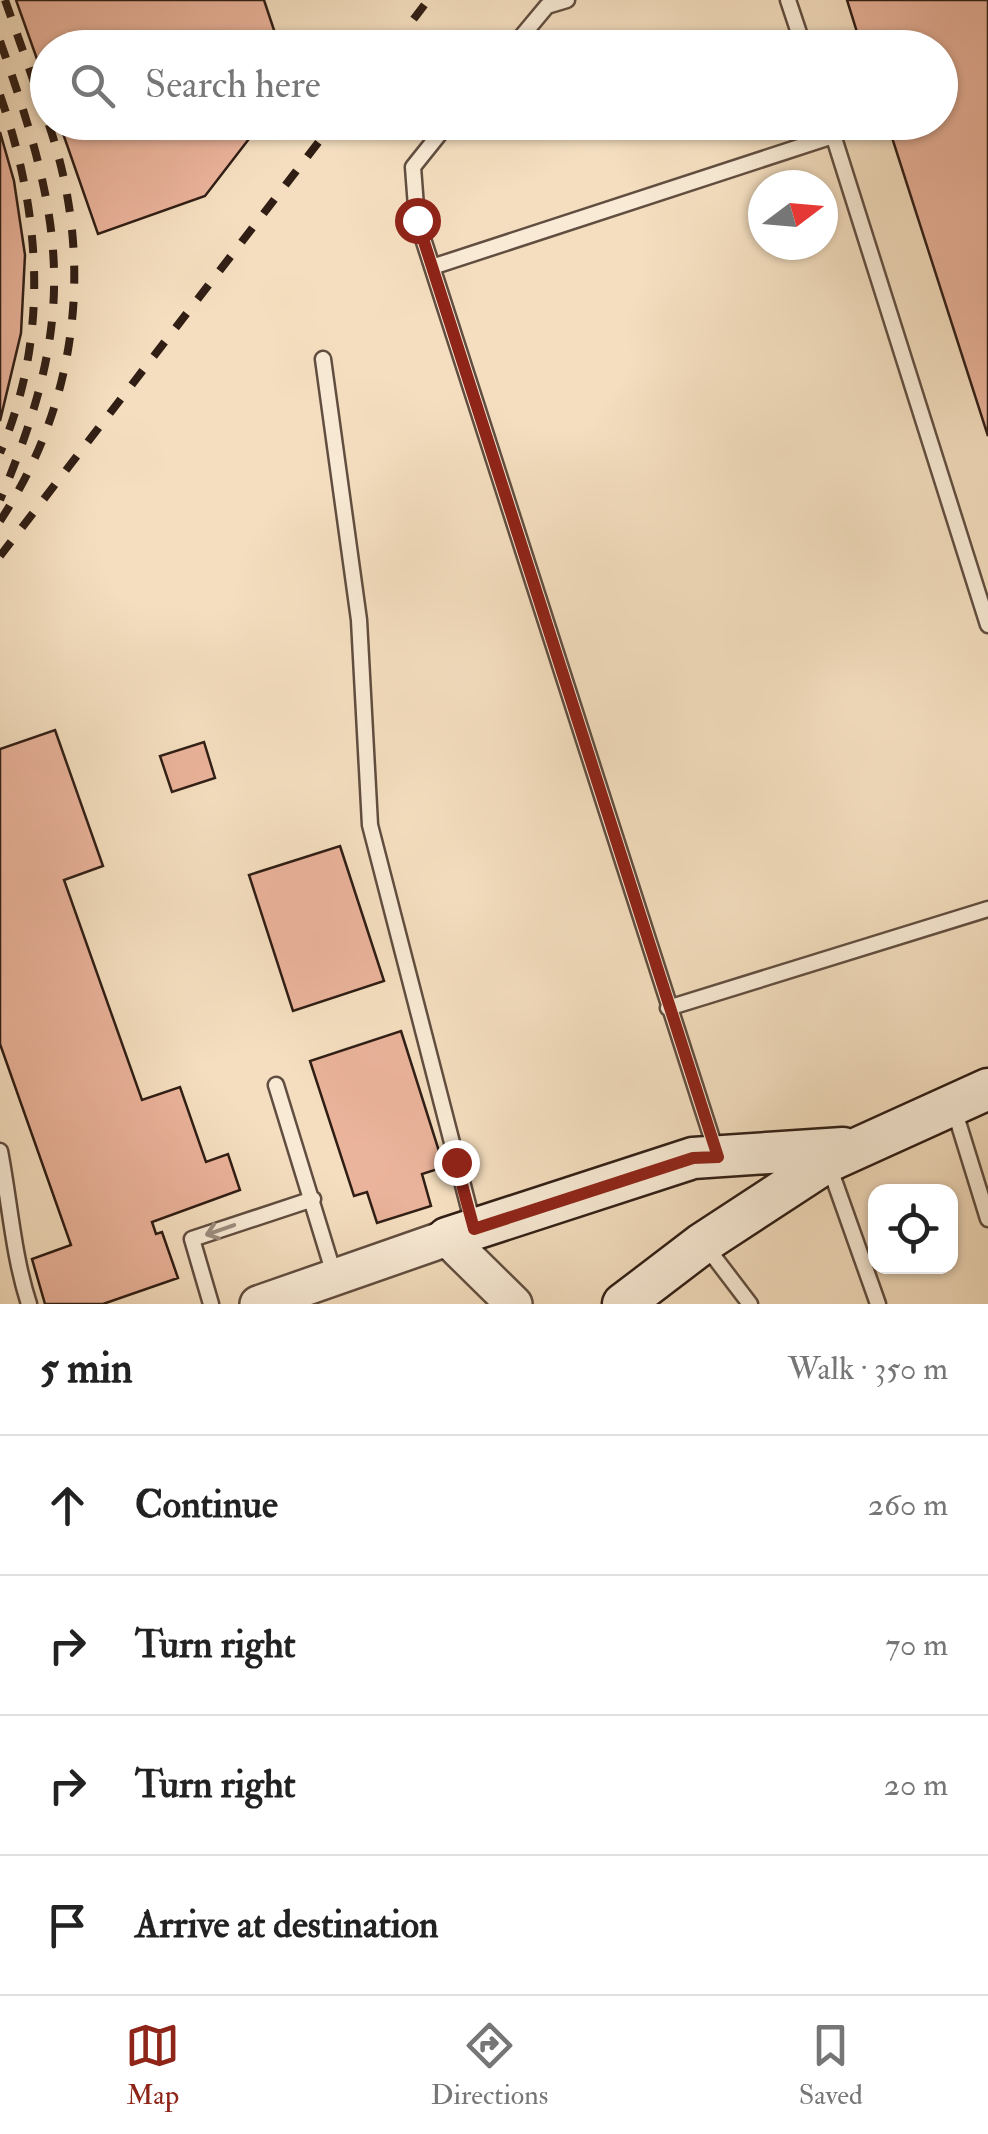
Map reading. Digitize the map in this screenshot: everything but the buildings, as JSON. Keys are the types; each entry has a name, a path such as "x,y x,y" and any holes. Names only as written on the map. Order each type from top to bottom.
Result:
{"main road":[{"path":"623,1304 703,1244 840,1154 970,1096"},
{"path":"461,1234 693,1158 840,1154"}],"street":[{"path":"258,1304 330,1285 461,1234 514,1304"}],"lane":[{"path":"527,30 547,6 566,0"},
{"path":"788,0 798,30"},
{"path":"434,140 412,166 417,220 718,1157"},
{"path":"432,268 799,140"},
{"path":"834,140 988,625"},
{"path":"323,359 359,620 370,825 461,1234"},
{"path":"668,1008 988,909"},
{"path":"276,1085 313,1199 330,1285"},
{"path":"970,1096 988,1219"},
{"path":"0,1151 16,1236 16,1262 29,1304"},
{"path":"840,1154 878,1304"},
{"path":"211,1304 192,1240 313,1199"},
{"path":"703,1244 750,1304"}],"railway":[{"path":"5,0 30,71"},
{"path":"406,30 428,0"},
{"path":"0,41 30,133"},
{"path":"0,95 24,184 34,274 27,365 0,453"},
{"path":"0,500 25,435 52,322 54,270 49,218 32,140"},
{"path":"0,521 27,475 47,427 62,378 71,328 71,225 53,140"},
{"path":"0,556 320,140"}],"route":[{"path":"417,220 718,1157 693,1158 474,1229 456,1162"}]}
